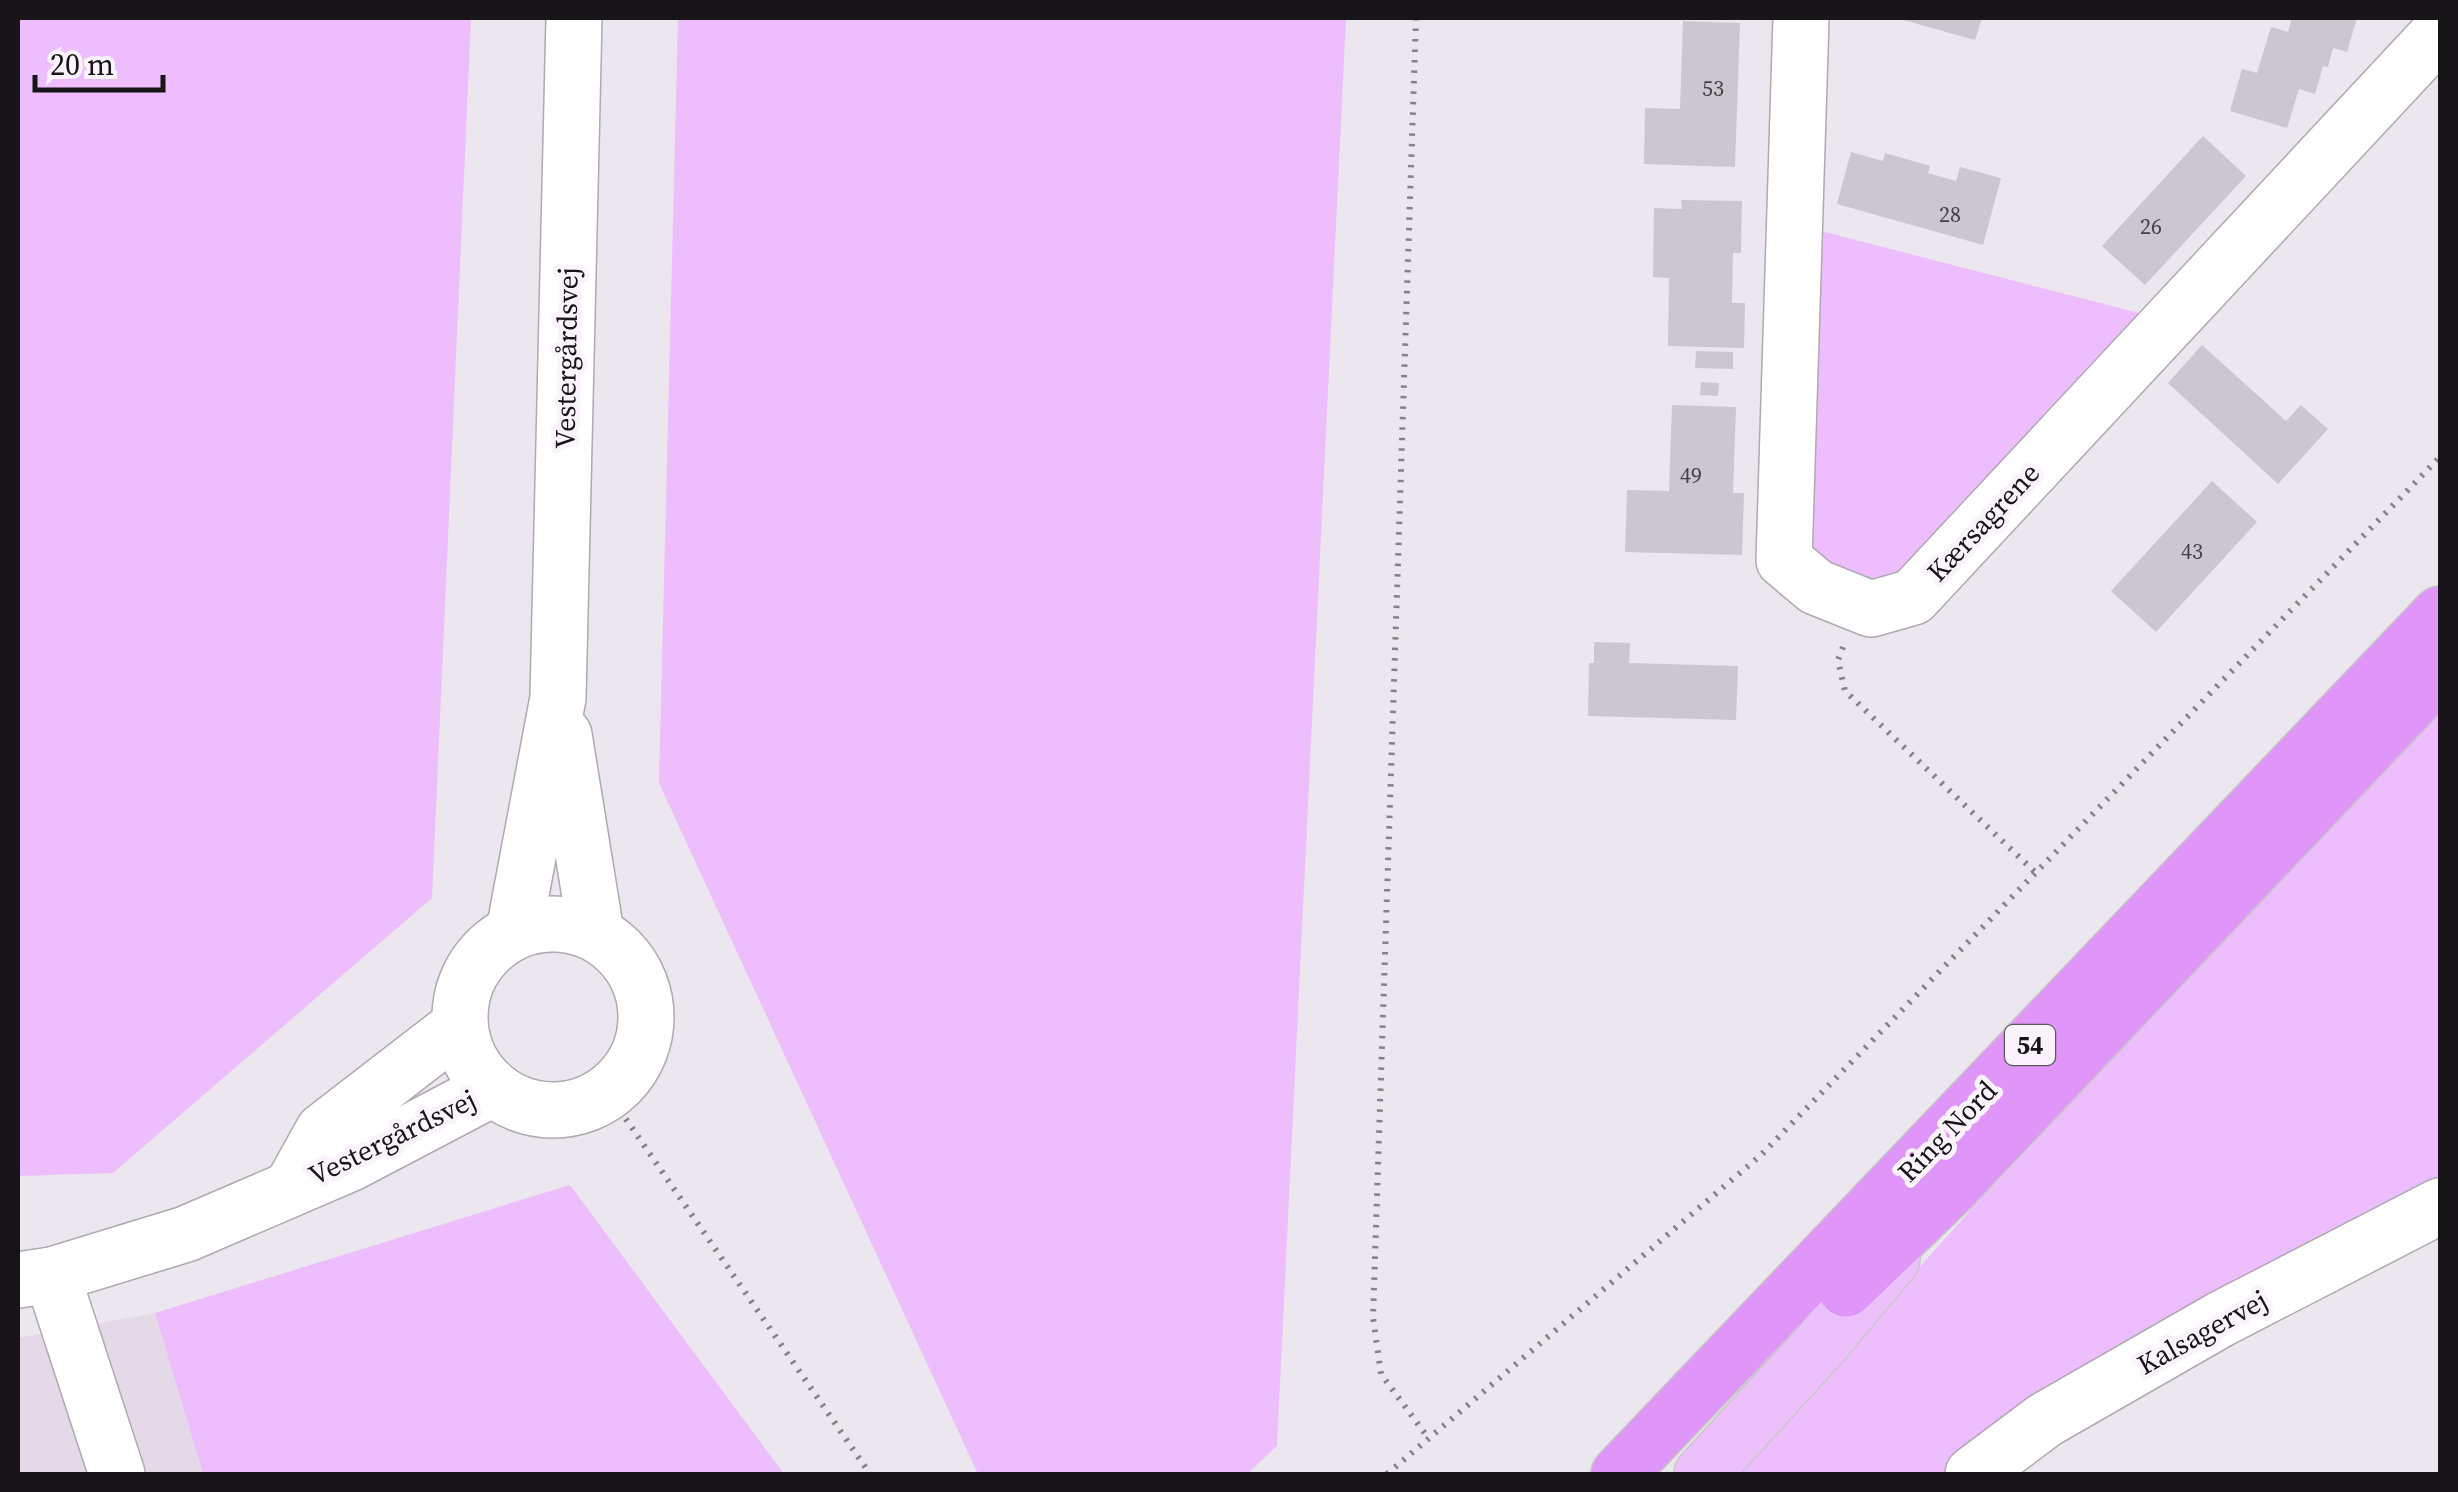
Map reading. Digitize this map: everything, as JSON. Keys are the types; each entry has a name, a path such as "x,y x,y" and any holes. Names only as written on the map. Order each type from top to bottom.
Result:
{"highway":[{"name":"Ring Nord","path":"1619,1474 2440,614"},
{"name":"54","path":"1950,1188 2440,672"},
{"name":"Ring Nord","path":"1660,1474 1950,1188"}],"main road":[{"path":"1702,1474 1820,1345 1950,1188"}],"street":[{"name":"Vestergårdsvej","path":"514,930 558,698 574,18"},
{"name":"Kærsagrene","path":"1801,18 1784,560 1816,588 1870,609 1913,596 2440,32"},
{"name":"Vestergårdsvej","path":"558,698 596,933"},
{"path":"541,923 570,924 596,933 621,952 639,979 646,1010 644,1041 630,1070 608,1093 574,1108 537,1110 513,1102 492,1089 464,1050 459,1026 461,996 471,969 490,946 514,930 541,923"},
{"name":"Vestergårdsvej","path":"292,1186 324,1130 459,1026"},
{"name":"Vestergårdsvej","path":"117,1474 35,1278 186,1234 350,1163 492,1089"},
{"name":"Kalsagervej","path":"1973,1474 2061,1411 2221,1320 2440,1206"}],"path":[{"path":"1416,18 1373,1317 1382,1374 1428,1439"},
{"path":"1387,1474 1760,1155 2440,457"},
{"path":"1857,603 1838,660 1845,691 2036,873"},
{"path":"608,1093 870,1474"}],"shaded area":[{"path":"18,18 471,18 432,898 113,1173 18,1176"},
{"path":"678,18 1346,18 1277,1446 1247,1474 978,1474 659,783"},
{"path":"1817,230 2139,313 1909,579 1869,591 1805,547"},
{"path":"2440,713 2440,1196 2027,1406 1944,1474 1734,1474 1977,1203"},
{"path":"570,1185 784,1474 203,1474 155,1313"},
{"path":"155,1313 203,1474 18,1474 18,1338"}],"building":[{"path":"1896,18 1982,18 1975,40"},
{"path":"2292,18 2357,18 2347,52 2333,48 2315,94 2299,89 2287,128 2230,111 2242,69 2257,73 2271,27 2288,32"},
{"path":"1683,21 1740,23 1735,167 1644,164 1645,108 1680,109"},
{"path":"2203,136 2246,176 2145,285 2102,246"},
{"path":"1851,152 1883,161 1885,153 1930,166 1928,173 1956,181 1960,167 2001,178 1983,245 1837,204"},
{"path":"1681,200 1742,201 1741,253 1733,253 1732,303 1745,303 1744,348 1668,346 1669,278 1653,277 1654,208 1682,209"},
{"path":"2202,345 2286,421 2301,405 2328,429 2278,484 2168,383"},
{"path":"1696,351 1733,352 1733,369 1695,368"},
{"path":"1701,382 1719,383 1718,396 1700,395"},
{"path":"1672,405 1736,407 1733,493 1744,493 1742,555 1625,552 1627,490 1669,491"},
{"path":"2212,481 2257,522 2156,632 2111,591"},
{"path":"1594,642 1630,643 1629,663 1738,666 1736,720 1588,716 1589,663 1594,663"}]}
